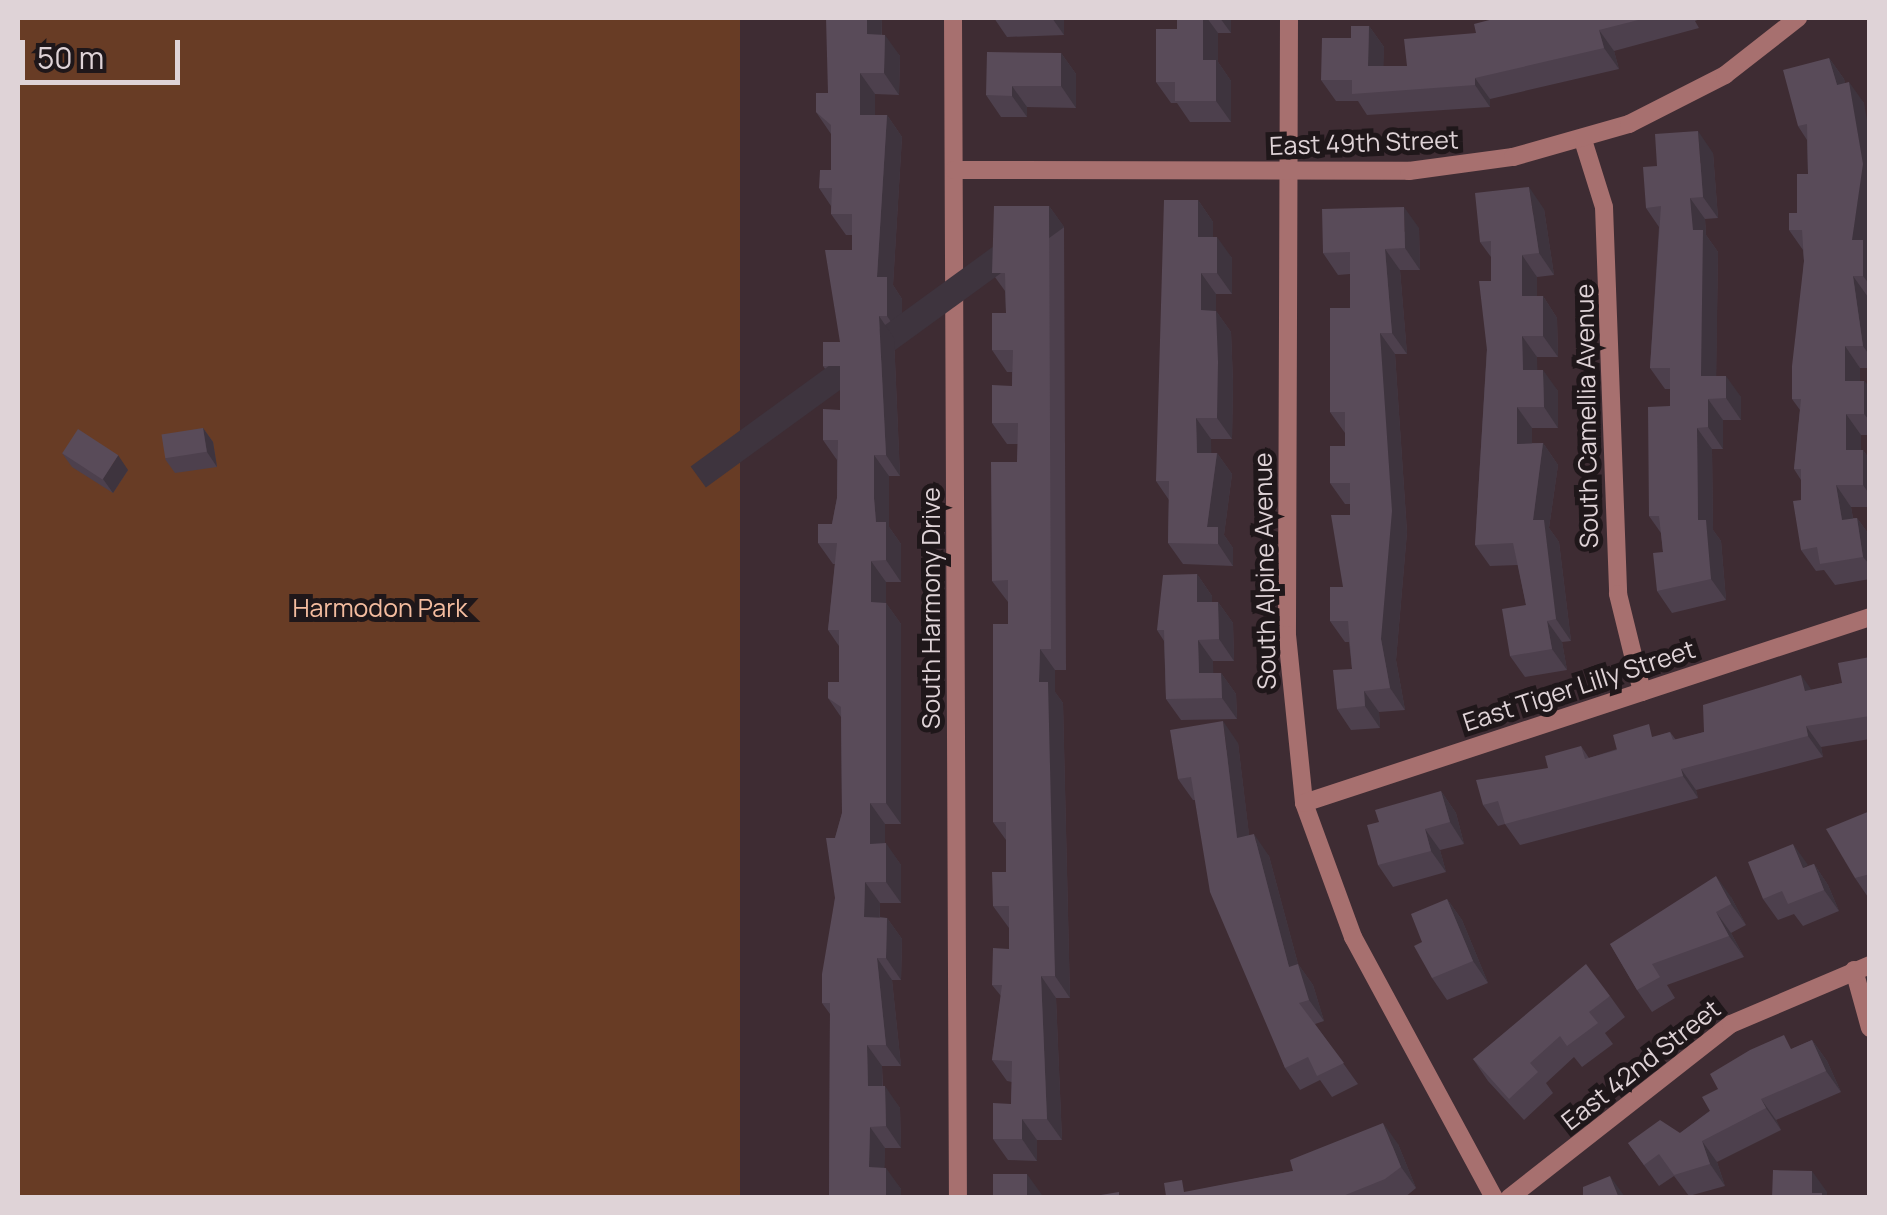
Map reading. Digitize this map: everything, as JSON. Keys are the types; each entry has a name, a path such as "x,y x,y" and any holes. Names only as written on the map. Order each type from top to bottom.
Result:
{"street":[{"name":"South Harmony Drive","path":"953,18 958,1198"},
{"name":"South Alpine Avenue","path":"1289,18 1287,636 1304,803 1353,938 1494,1198"},
{"name":"East 49th Street","path":"954,170 1286,172 1460,166 1583,140 1725,75 1798,18"},
{"name":"South Camellia Avenue","path":"1583,140 1604,207 1618,594 1642,692"},
{"name":"East Tiger Lilly Street","path":"1304,803 1870,617"},
{"path":"1861,968 1870,1028"},
{"name":"East 42nd Street","path":"1509,1198 1730,1024 1861,968"}],"green space":[{"name":"Harmodon Park","path":"18,18 740,18 740,1197 18,1197"}],"building":[{"path":"826,18 867,18 867,34 885,35 884,73 860,73 860,115 887,115 877,277 887,277 887,316 879,316 886,455 874,455 876,522 886,522 886,560 871,561 871,602 886,603 886,803 870,803 870,844 886,843 886,882 865,882 864,917 887,918 886,958 877,958 886,1045 867,1045 868,1086 885,1086 886,1126 870,1127 869,1167 886,1168 886,1198 829,1198 830,1003 822,1003 822,974 835,898 826,838 835,838 842,813 841,707 828,698 828,682 839,682 839,630 828,630 837,543 818,543 818,524 832,524 837,498 838,440 823,440 823,409 840,410 840,366 823,366 823,342 840,342 825,250 852,250 852,214 831,214 832,188 819,188 820,170 831,170 831,125 816,112 816,93 828,93"},
{"path":"1177,18 1203,18 1203,60 1216,60 1216,101 1175,101 1175,82 1156,82 1156,29 1177,29"},
{"path":"1497,18 1646,18 1599,30 1604,48 1475,78 1475,85 1352,94 1352,80 1321,80 1322,38 1351,38 1351,26 1369,26 1368,66 1407,66 1404,39 1476,33 1474,24"},
{"path":"987,52 1061,53 1061,86 1012,86 1012,96 986,95"},
{"path":"1829,58 1837,85 1849,82 1863,164 1852,240 1863,240 1863,276 1853,276 1863,346 1845,346 1845,381 1864,381 1864,414 1846,414 1846,450 1863,450 1863,485 1836,485 1842,520 1857,518 1863,557 1820,564 1817,547 1801,550 1793,501 1801,500 1801,469 1794,469 1801,399 1792,399 1792,366 1804,261 1802,230 1789,230 1789,213 1797,213 1797,174 1808,174 1807,124 1798,126 1783,70"},
{"path":"1698,131 1703,197 1690,198 1693,230 1703,230 1701,376 1726,376 1726,398 1708,399 1708,427 1697,428 1698,520 1706,520 1711,579 1657,591 1653,553 1663,552 1659,516 1649,516 1648,407 1670,406 1670,368 1650,368 1661,206 1646,208 1643,167 1657,166 1655,134"},
{"path":"1529,187 1539,253 1522,255 1522,296 1543,296 1543,336 1522,336 1523,370 1543,370 1544,407 1517,407 1517,444 1543,443 1533,520 1544,520 1556,619 1547,621 1552,649 1510,656 1502,609 1526,605 1513,543 1475,545 1487,350 1479,281 1491,281 1491,241 1480,242 1475,193"},
{"path":"1164,200 1198,200 1198,237 1217,237 1217,273 1201,273 1201,310 1216,311 1217,418 1196,418 1197,453 1217,453 1207,527 1218,527 1218,544 1168,543 1169,481 1156,481"},
{"path":"994,206 1049,206 1051,649 1040,649 1039,682 1048,682 1055,976 1041,976 1047,1119 1022,1119 1022,1139 993,1139 993,1103 1011,1104 1012,1061 992,1060 1002,985 992,985 993,948 1009,949 1009,906 993,906 992,872 1006,872 1006,822 993,822 993,624 1008,624 1008,580 992,581 991,462 1017,462 1018,423 992,423 992,385 1012,386 1013,350 992,350 992,313 1006,313 1005,273 992,273"},
{"path":"1404,207 1405,248 1385,249 1392,333 1380,333 1392,511 1381,639 1390,688 1364,691 1365,706 1337,709 1333,670 1352,669 1348,621 1330,621 1330,587 1343,587 1331,515 1350,515 1350,483 1330,483 1330,446 1345,446 1345,412 1330,412 1330,308 1350,308 1350,252 1323,253 1322,209"},
{"path":"203,428 207,452 165,458 162,435"},
{"path":"78,429 118,455 102,479 62,453"},
{"path":"1197,574 1197,602 1218,602 1219,639 1198,640 1199,673 1221,673 1222,698 1166,699 1164,630 1157,630 1163,575"},
{"path":"1870,657 1870,716 1806,726 1808,736 1681,769 1683,776 1505,824 1498,801 1483,805 1476,780 1548,768 1545,756 1581,746 1585,759 1617,750 1613,735 1649,724 1652,737 1670,732 1673,740 1704,732 1703,705 1801,675 1805,691 1842,683 1838,663"},
{"path":"1223,721 1237,838 1254,834 1289,967 1298,964 1309,1000 1299,1003 1344,1063 1317,1076 1308,1057 1285,1068 1210,892 1191,777 1178,779 1170,730"},
{"path":"1441,791 1450,822 1425,829 1431,851 1378,865 1367,825 1379,822 1375,810"},
{"path":"1870,811 1870,874 1855,878 1826,829"},
{"path":"1793,844 1803,868 1814,864 1824,890 1788,904 1782,891 1763,899 1748,862"},
{"path":"1716,876 1731,904 1716,912 1729,936 1652,964 1660,977 1637,990 1610,944"},
{"path":"1447,899 1473,961 1432,978 1414,946 1422,942 1411,914"},
{"path":"1586,964 1610,996 1589,1012 1598,1023 1567,1046 1560,1036 1530,1063 1538,1072 1509,1099 1473,1059"},
{"path":"1784,1035 1791,1049 1812,1040 1826,1071 1761,1099 1766,1108 1702,1141 1710,1164 1674,1175 1659,1154 1644,1165 1628,1143 1660,1120 1680,1133 1710,1111 1702,1097 1718,1089 1710,1074"},
{"path":"1383,1123 1401,1167 1385,1179 1338,1198 1157,1198 1166,1196 1164,1183 1182,1180 1184,1192 1293,1171 1290,1160"},
{"path":"1773,1170 1812,1171 1812,1193 1822,1193 1822,1198 1772,1198"},
{"path":"993,1174 1027,1174 1027,1198 993,1198"},
{"path":"1610,1176 1619,1198 1583,1198 1583,1187"},
{"path":"1119,1192 1119,1198 1083,1198"}]}
